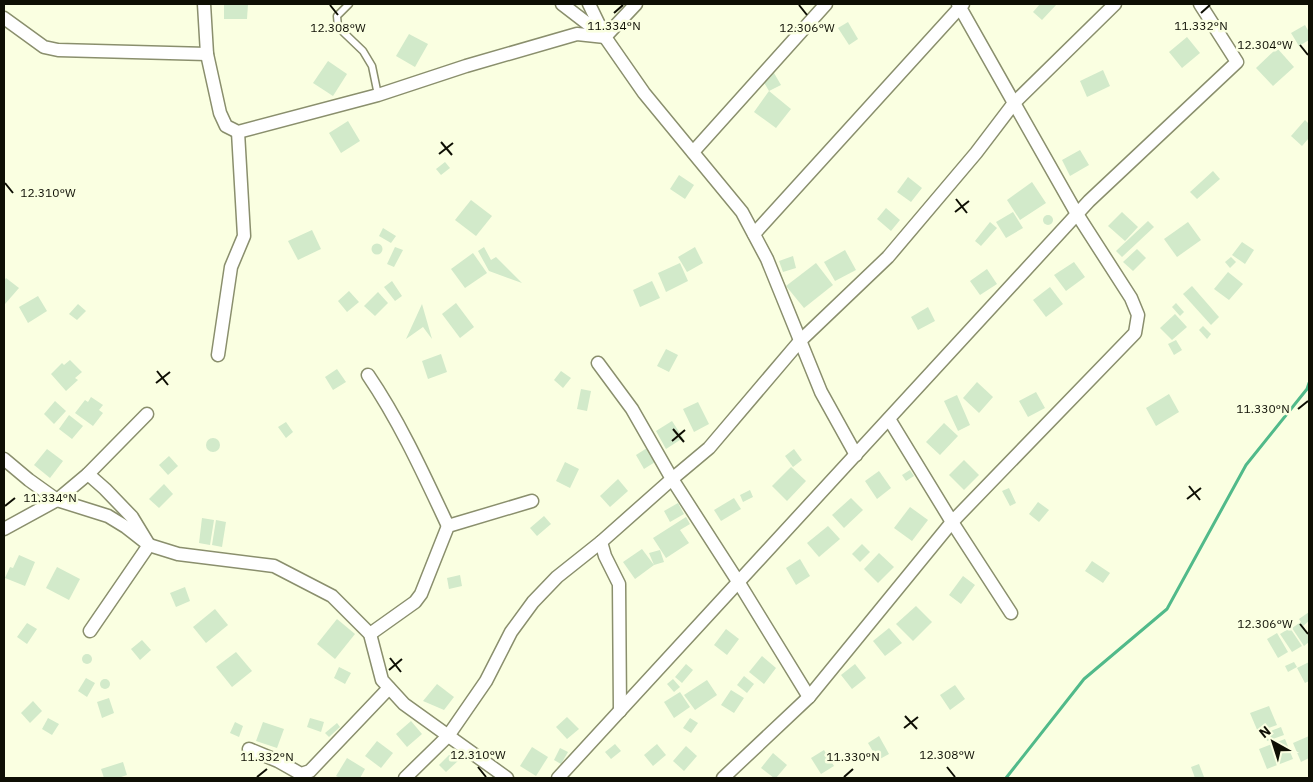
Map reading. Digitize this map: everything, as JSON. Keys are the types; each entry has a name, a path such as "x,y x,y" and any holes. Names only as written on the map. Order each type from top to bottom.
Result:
{"street":[{"path":"204,4 207,54 220,113 226,126 238,132 378,95 466,66 576,34 605,37"},
{"path":"562,4 605,37"},
{"path":"589,4 605,37 644,93 742,212 767,259 821,392 856,455"},
{"path":"605,37 636,4"},
{"path":"693,152 826,4"},
{"path":"405,778 448,736 486,681 511,632 533,602 556,577 601,542 672,478 709,448 800,341 888,257 976,153 1014,103 1115,4"},
{"path":"558,778 1089,201 1237,62 1200,4"},
{"path":"723,778 809,697 952,522 1135,333 1138,316 1131,298 1078,214 960,5 754,234"},
{"path":"4,18 44,47 58,50 207,54"},
{"path":"218,355 231,268 244,236 238,132"},
{"path":"598,363 632,408 672,478 809,697"},
{"path":"368,375 382,396 421,468 448,526 421,594 415,602 370,634"},
{"path":"4,529 57,500 88,474 147,414"},
{"path":"889,419 952,522 1011,613"},
{"path":"4,459 57,500 108,516 149,545 178,554 274,566 332,596 370,634 382,680 404,704 507,778"},
{"path":"88,474 132,516 149,545"},
{"path":"448,526 532,500"},
{"path":"601,542 605,556 619,584 620,711"},
{"path":"90,631 149,545"},
{"path":"249,748 301,774 310,771 389,688"}],"lane":[{"path":"349,4 338,16 338,27 363,51 372,66 378,95"}],"building":[{"path":"224,4 248,4 247,19 224,19"},
{"path":"1040,4 1057,4 1042,20 1033,12"},
{"path":"848,22 858,39 849,45 838,28"},
{"path":"1305,25 1309,32 1309,40 1299,46 1291,33"},
{"path":"409,34 428,44 415,67 396,56"},
{"path":"1187,37 1200,53 1182,68 1169,52"},
{"path":"1277,48 1294,67 1273,86 1256,68"},
{"path":"328,61 347,74 333,96 313,83"},
{"path":"1103,70 1110,86 1087,97 1080,81"},
{"path":"774,73 781,85 769,91 762,79"},
{"path":"769,91 791,109 776,128 754,112"},
{"path":"1305,120 1309,124 1309,138 1302,146 1291,136"},
{"path":"348,121 360,141 341,153 329,133"},
{"path":"1080,150 1089,165 1070,176 1062,160"},
{"path":"445,162 450,168 441,175 436,169"},
{"path":"1213,171 1220,179 1197,199 1190,192"},
{"path":"679,175 694,185 685,199 670,189"},
{"path":"908,177 922,188 911,202 897,192"},
{"path":"1032,182 1046,203 1020,220 1007,200"},
{"path":"471,200 492,216 476,236 455,220"},
{"path":"886,208 900,220 891,231 877,219"},
{"path":"1013,212 1023,228 1006,238 996,222"},
{"path":"1122,212 1138,227 1125,241 1108,226"},
{"path":"1048,215 1053,220 1048,225 1043,220"},
{"path":"1148,221 1154,227 1122,257 1116,251"},
{"path":"990,222 997,228 981,246 975,241"},
{"path":"1188,222 1201,240 1177,257 1164,239"},
{"path":"383,228 396,236 391,243 379,236"},
{"path":"312,230 321,249 298,260 288,241"},
{"path":"1242,242 1254,250 1245,264 1232,255"},
{"path":"375,244 379,244 382,249 381,253 375,254 372,251 372,247"},
{"path":"395,247 403,250 394,267 387,264"},
{"path":"484,247 491,260 496,257 522,283 489,271 478,251"},
{"path":"695,247 703,263 687,272 678,257"},
{"path":"1137,249 1146,258 1133,271 1123,262"},
{"path":"845,250 856,270 835,281 824,262"},
{"path":"473,253 487,273 465,288 451,269"},
{"path":"793,256 796,268 783,272 779,261"},
{"path":"1231,257 1236,262 1230,268 1225,262"},
{"path":"1074,262 1085,277 1066,291 1054,275"},
{"path":"680,263 688,281 666,292 658,273"},
{"path":"816,263 833,285 804,308 786,286"},
{"path":"987,269 997,284 980,295 970,281"},
{"path":"1228,272 1243,284 1229,300 1214,289"},
{"path":"6,278 19,288 5,304 4,281"},
{"path":"392,281 402,296 395,301 384,287"},
{"path":"652,281 660,298 640,307 633,290"},
{"path":"1192,286 1219,317 1211,325 1183,294"},
{"path":"1050,287 1063,304 1046,317 1033,300"},
{"path":"349,291 359,302 347,312 338,301"},
{"path":"378,292 388,303 375,316 364,306"},
{"path":"38,296 47,311 28,323 19,307"},
{"path":"456,303 474,327 460,338 442,314"},
{"path":"1176,303 1184,312 1180,316 1172,307"},
{"path":"78,304 86,311 77,320 69,314"},
{"path":"422,304 432,339 423,327 406,339"},
{"path":"928,307 935,321 918,330 911,317"},
{"path":"1175,314 1187,327 1172,340 1160,328"},
{"path":"1203,326 1211,334 1207,339 1199,330"},
{"path":"1176,340 1182,350 1174,355 1168,344"},
{"path":"666,349 678,355 669,372 657,366"},
{"path":"441,354 447,372 428,379 422,361"},
{"path":"70,360 82,372 75,378 78,380 66,391 51,374 62,363 64,365"},
{"path":"337,369 346,382 333,390 325,377"},
{"path":"561,371 571,378 563,388 554,380"},
{"path":"977,382 993,397 979,413 963,398"},
{"path":"581,389 591,391 587,411 577,409"},
{"path":"1036,392 1045,408 1028,417 1019,401"},
{"path":"1169,394 1179,412 1156,426 1146,408"},
{"path":"957,395 970,425 958,431 944,401"},
{"path":"91,397 103,405 99,410 103,413 93,426 75,413 85,400 88,402"},
{"path":"55,401 66,411 54,424 44,414"},
{"path":"698,402 709,424 694,432 683,409"},
{"path":"69,415 83,426 72,439 59,429"},
{"path":"672,421 683,438 666,449 656,431"},
{"path":"286,422 293,432 286,438 278,427"},
{"path":"944,423 958,436 940,455 926,442"},
{"path":"213,438 218,440 220,445 218,450 213,452 208,450 206,445 208,440"},
{"path":"647,448 655,462 644,469 636,455"},
{"path":"47,449 63,461 50,478 34,465"},
{"path":"794,449 802,460 793,467 785,456"},
{"path":"169,456 178,466 168,475 159,465"},
{"path":"964,460 979,475 964,490 949,475"},
{"path":"565,462 579,469 570,488 556,481"},
{"path":"791,467 806,481 787,501 772,486"},
{"path":"910,470 914,476 906,481 902,475"},
{"path":"879,471 891,488 877,499 865,481"},
{"path":"618,479 628,491 610,507 600,496"},
{"path":"164,484 173,494 159,508 149,499"},
{"path":"1009,488 1016,503 1010,506 1002,491"},
{"path":"750,490 753,497 743,502 740,495"},
{"path":"734,498 741,509 721,521 714,510"},
{"path":"851,498 863,510 844,528 832,515"},
{"path":"1038,502 1049,510 1039,522 1029,514"},
{"path":"678,503 684,514 670,522 664,511"},
{"path":"910,507 928,520 912,541 894,528"},
{"path":"544,516 551,524 537,536 530,528"},
{"path":"686,517 690,524 680,530 689,543 666,558 653,538"},
{"path":"202,518 214,520 210,545 199,543"},
{"path":"216,520 226,522 222,547 212,545"},
{"path":"828,526 840,539 819,557 807,543"},
{"path":"862,544 870,552 860,562 852,554"},
{"path":"642,549 654,565 635,579 623,562"},
{"path":"660,550 664,562 654,565 649,553"},
{"path":"879,553 894,567 878,583 864,569"},
{"path":"19,555 35,562 25,586 5,578 10,567 13,568"},
{"path":"800,559 810,576 796,585 786,568"},
{"path":"1092,561 1110,573 1103,583 1085,571"},
{"path":"57,567 80,579 69,600 46,588"},
{"path":"460,575 462,586 449,589 447,578"},
{"path":"963,576 975,585 961,604 949,595"},
{"path":"185,587 190,601 176,607 170,593"},
{"path":"916,606 932,622 913,641 896,624"},
{"path":"215,609 228,625 206,643 193,627"},
{"path":"1309,612 1309,621 1303,626 1309,635 1309,642 1304,646 1292,628 1301,622 1299,619"},
{"path":"337,619 355,634 335,659 317,644"},
{"path":"27,623 37,629 27,644 17,637"},
{"path":"889,628 902,643 885,656 873,641"},
{"path":"1290,628 1302,646 1292,652 1280,634"},
{"path":"726,629 739,639 727,655 714,645"},
{"path":"1277,633 1288,652 1278,658 1267,639"},
{"path":"142,640 151,650 140,660 131,649"},
{"path":"236,652 252,671 232,687 216,667"},
{"path":"85,654 89,654 92,659 91,663 85,664 82,661 82,657"},
{"path":"762,656 776,668 764,684 749,672"},
{"path":"1294,662 1297,667 1288,672 1285,666"},
{"path":"1309,662 1309,681 1305,683 1297,668"},
{"path":"686,664 693,670 682,683 675,677"},
{"path":"855,664 866,678 852,689 841,675"},
{"path":"339,667 351,673 345,684 334,678"},
{"path":"744,676 754,684 747,693 737,685"},
{"path":"86,678 95,683 87,697 78,691"},
{"path":"103,679 107,679 110,684 109,688 103,689 100,686 100,682"},
{"path":"673,679 680,687 674,692 667,684"},
{"path":"707,680 717,695 695,710 684,695"},
{"path":"437,684 454,697 444,710 423,701"},
{"path":"955,685 965,699 950,710 940,695"},
{"path":"731,690 744,698 734,713 721,705"},
{"path":"680,692 690,707 674,718 664,702"},
{"path":"109,698 114,713 102,718 97,702"},
{"path":"33,701 42,711 30,723 21,713"},
{"path":"1269,706 1277,725 1258,732 1250,713"},
{"path":"567,717 579,729 567,739 556,727"},
{"path":"48,718 59,724 52,735 42,729"},
{"path":"310,718 324,722 321,732 307,727"},
{"path":"690,718 698,723 691,733 683,728"},
{"path":"411,721 422,734 407,747 396,734"},
{"path":"235,722 243,726 239,737 230,733"},
{"path":"263,722 284,729 277,748 256,741"},
{"path":"337,723 340,727 329,737 325,733"},
{"path":"1281,727 1284,735 1267,741 1265,733"},
{"path":"879,736 889,754 878,760 868,743"},
{"path":"1309,736 1309,758 1301,762 1293,743"},
{"path":"1285,739 1293,759 1267,769 1259,749"},
{"path":"377,741 393,753 381,768 365,756"},
{"path":"615,744 621,751 611,759 605,752"},
{"path":"657,744 666,755 653,766 644,755"},
{"path":"686,746 697,756 684,771 673,761"},
{"path":"532,747 548,757 536,776 520,766"},
{"path":"560,748 568,752 561,764 554,760"},
{"path":"824,750 834,766 821,774 811,758"},
{"path":"452,752 459,760 446,772 439,765"},
{"path":"773,753 787,765 776,778 761,768"},
{"path":"347,758 365,769 360,778 340,778 336,776"},
{"path":"123,762 127,775 118,778 104,778 101,769"},
{"path":"1199,764 1204,777 1195,778 1191,767"}],"waterway":[{"path":"1006,778 1084,679 1167,609 1246,465 1307,389 1309,383"}]}
